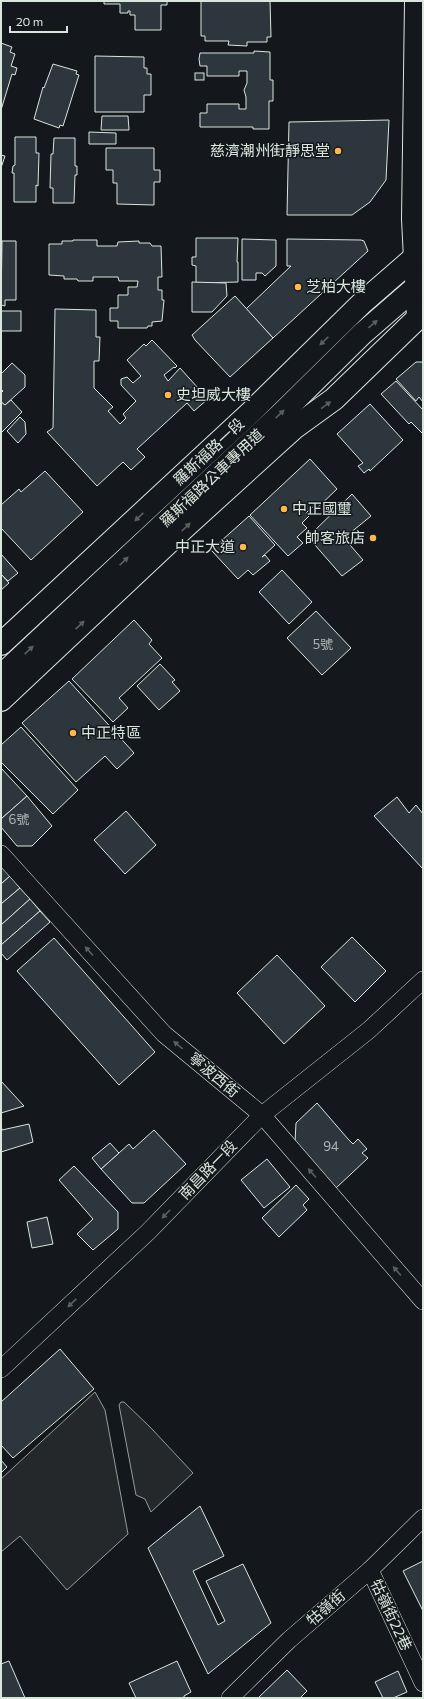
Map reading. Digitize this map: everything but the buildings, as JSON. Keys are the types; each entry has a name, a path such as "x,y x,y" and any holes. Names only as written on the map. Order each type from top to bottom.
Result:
{"main road":[{"path":"1,700 157,553 294,428 334,399 421,318 414,274 413,219 416,1"},
{"name":"羅斯福路一段","path":"1,644 250,413 362,304 414,274"},
{"name":"羅斯福路公車專用道","path":"1,676 282,413 362,334 414,274"}],"street":[{"name":"寧波西街","path":"1,854 164,1034 262,1115 423,1301"},
{"name":"南昌路一段","path":"1,1369 148,1232 262,1115 369,1030 423,980"},
{"name":"牯嶺街","path":"230,1698 289,1640 370,1570 423,1518"},
{"name":"牯嶺街22巷","path":"370,1570 423,1683"}],"shaded area":[{"path":"95,1392 105,1410 128,1534 67,1590 20,1536 1,1552 1,1479"},
{"path":"121,1402 124,1402 151,1428 193,1473 151,1512 145,1499 136,1495 119,1405"}],"place":[{"name":"慈濟潮州街靜思堂","path":"338,151"},
{"name":"芝柏大樓","path":"298,287"},
{"name":"史坦威大樓","path":"168,395"},
{"name":"中正國璽","path":"284,509"},
{"name":"帥客旅店","path":"373,538"},
{"name":"中正大道","path":"243,547"},
{"name":"中正特區","path":"73,733"}]}
